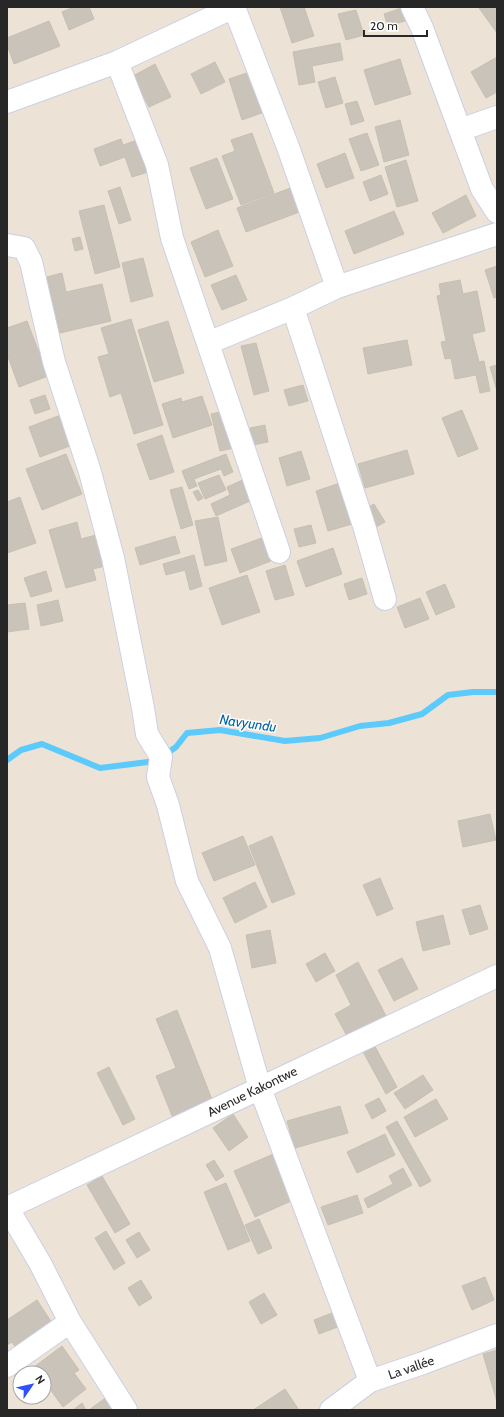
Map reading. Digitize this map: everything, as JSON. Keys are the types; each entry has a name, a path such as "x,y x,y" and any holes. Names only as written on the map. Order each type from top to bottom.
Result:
{"street":[{"path":"7,102 117,62 234,7 288,147 337,287"},
{"path":"412,7 422,28 482,189 497,212"},
{"path":"117,62 157,165 172,238 239,430 279,552"},
{"path":"460,130 497,116"},
{"path":"208,343 293,308 337,287 497,234"},
{"path":"7,245 24,248 31,262 54,362 90,472 113,558 147,734 161,757 158,777 168,805 187,881 220,948 260,1088 370,1381"},
{"path":"293,308 365,529 384,599"},
{"name":"Avenue Kakontwe","path":"7,1208 497,976"},
{"path":"7,1208 40,1263 70,1322 126,1410"},
{"path":"7,1366 70,1322"},
{"name":"La vallée","path":"331,1410 370,1381 497,1335"}],"building":[{"path":"74,7 89,7 94,19 69,30 62,12"},
{"path":"280,7 304,7 314,36 292,43"},
{"path":"405,7 408,20 388,26 384,14"},
{"path":"497,7 497,33 479,8"},
{"path":"356,10 364,35 346,40 338,14"},
{"path":"49,21 60,46 14,64 7,45 7,38"},
{"path":"340,43 343,60 312,66 315,82 299,85 293,52"},
{"path":"497,57 497,92 486,98 471,72"},
{"path":"400,59 411,94 375,105 364,70"},
{"path":"215,62 225,82 201,94 191,74"},
{"path":"155,64 171,97 149,107 133,76"},
{"path":"256,70 270,110 242,120 229,79"},
{"path":"335,77 343,103 326,108 318,82"},
{"path":"357,101 364,121 351,125 345,104"},
{"path":"400,120 409,155 384,162 375,127"},
{"path":"252,133 274,193 241,205 222,156 235,151 231,140"},
{"path":"367,133 379,165 361,171 349,139"},
{"path":"143,138 155,170 132,177 125,157 100,166 94,149 121,139 123,145"},
{"path":"345,153 354,178 326,188 317,164"},
{"path":"217,158 233,199 206,209 190,168"},
{"path":"406,160 418,201 397,207 385,167"},
{"path":"381,175 388,194 370,201 363,182"},
{"path":"120,187 131,220 119,224 108,191"},
{"path":"293,187 302,211 246,232 237,208"},
{"path":"466,195 476,216 443,233 432,213"},
{"path":"104,205 120,267 95,274 79,211"},
{"path":"394,211 404,234 354,254 345,231"},
{"path":"218,230 233,266 205,277 191,242"},
{"path":"80,237 83,249 75,251 72,239"},
{"path":"143,258 153,296 131,302 122,263"},
{"path":"497,266 497,297 494,298 485,270"},
{"path":"62,273 66,292 102,284 111,321 60,333 47,277"},
{"path":"236,275 247,300 222,310 211,285"},
{"path":"460,280 463,294 477,291 485,331 472,334 479,362 484,361 490,391 480,393 476,375 455,379 451,358 445,359 441,342 446,341 437,296 441,295 439,284"},
{"path":"131,319 163,425 134,434 121,393 110,397 98,357 109,354 101,328"},
{"path":"27,321 48,376 19,387 7,354 7,328"},
{"path":"168,321 184,373 154,382 138,330"},
{"path":"407,340 412,365 368,374 363,348"},
{"path":"256,343 269,391 254,395 241,346"},
{"path":"497,365 497,391 490,367"},
{"path":"303,385 308,401 289,406 284,390"},
{"path":"45,395 50,409 35,414 30,400"},
{"path":"202,396 212,425 173,438 162,404 181,398 182,402"},
{"path":"230,410 239,447 220,451 211,414"},
{"path":"462,410 478,449 458,457 442,418"},
{"path":"66,413 78,443 40,457 29,427"},
{"path":"265,425 268,442 253,445 250,428"},
{"path":"162,435 174,472 150,480 137,444"},
{"path":"407,450 414,474 365,488 358,464"},
{"path":"301,451 310,479 287,486 279,458"},
{"path":"66,454 82,494 42,510 26,469"},
{"path":"226,454 233,472 224,476 221,469 194,479 197,486 189,489 182,471"},
{"path":"219,475 226,490 205,499 198,483"},
{"path":"247,478 257,498 216,516 211,504 230,495 227,487"},
{"path":"346,481 359,522 328,531 316,491"},
{"path":"182,487 193,525 181,529 170,490"},
{"path":"198,490 203,498 198,501 193,492"},
{"path":"20,497 36,543 7,553 7,502"},
{"path":"374,504 385,522 376,527 365,509"},
{"path":"218,517 227,561 205,566 195,521"},
{"path":"77,522 81,539 96,535 105,566 93,569 96,580 66,588 49,530"},
{"path":"311,525 316,543 299,547 294,529"},
{"path":"175,536 180,553 140,565 135,548"},
{"path":"262,538 271,561 240,573 231,549"},
{"path":"333,548 342,574 306,587 297,561"},
{"path":"194,555 202,586 190,590 185,570 166,575 163,564"},
{"path":"285,565 294,595 275,600 266,571"},
{"path":"46,571 52,591 31,597 24,578"},
{"path":"247,575 260,612 222,625 209,588"},
{"path":"362,578 367,594 349,600 344,584"},
{"path":"445,584 455,607 436,615 426,592"},
{"path":"420,598 429,619 405,628 397,607"},
{"path":"58,600 63,621 41,626 37,605"},
{"path":"25,603 29,629 7,632 7,605"},
{"path":"490,814 496,840 463,847 458,821"},
{"path":"243,836 255,865 214,881 202,853"},
{"path":"272,836 295,894 272,903 249,846"},
{"path":"380,878 393,909 377,916 363,885"},
{"path":"255,882 267,907 235,923 223,898"},
{"path":"480,905 488,929 470,935 462,910"},
{"path":"443,915 450,944 423,951 416,922"},
{"path":"270,930 276,963 252,968 246,935"},
{"path":"325,953 335,971 316,982 306,964"},
{"path":"402,958 418,989 394,1001 378,970"},
{"path":"358,962 386,1016 347,1036 335,1014 351,1005 336,975"},
{"path":"177,1010 213,1102 173,1118 156,1076 176,1068 156,1019"},
{"path":"372,1041 397,1087 386,1094 361,1048"},
{"path":"109,1067 135,1119 123,1125 97,1073"},
{"path":"423,1075 433,1090 405,1109 394,1093"},
{"path":"379,1098 386,1111 372,1119 365,1105"},
{"path":"436,1099 448,1119 415,1137 404,1117"},
{"path":"340,1106 348,1133 295,1148 287,1121"},
{"path":"233,1114 248,1137 229,1151 213,1128"},
{"path":"397,1121 431,1181 420,1187 386,1127"},
{"path":"385,1134 395,1155 357,1173 347,1152"},
{"path":"278,1152 298,1198 255,1217 234,1171"},
{"path":"214,1160 224,1176 216,1181 206,1165"},
{"path":"403,1168 412,1185 368,1208 364,1199 393,1184 389,1176"},
{"path":"102,1176 130,1224 115,1233 87,1185"},
{"path":"226,1183 250,1241 228,1250 204,1192"},
{"path":"357,1195 363,1213 328,1225 321,1207"},
{"path":"259,1219 272,1248 258,1254 245,1225"},
{"path":"106,1231 125,1263 114,1270 95,1238"},
{"path":"139,1232 150,1250 137,1258 126,1240"},
{"path":"485,1277 494,1300 472,1310 462,1286"},
{"path":"141,1280 152,1298 139,1306 128,1288"},
{"path":"264,1293 277,1315 261,1324 249,1302"},
{"path":"37,1300 54,1326 18,1351 12,1342 7,1345 7,1320"},
{"path":"337,1311 343,1325 319,1334 314,1320"},
{"path":"62,1346 79,1370 74,1373 86,1389 63,1407 52,1392 52,1365 37,1365"},
{"path":"497,1350 497,1402 483,1354"},
{"path":"285,1389 299,1410 253,1410"},
{"path":"111,1394 118,1410 89,1410"},
{"path":"82,1403 86,1410 73,1410"}],"waterway":[{"name":"Navyundu","path":"163,756 176,747 187,733 220,730 285,741 320,738 360,726 389,723 422,714 448,695 473,692 497,692"},
{"name":"Navyundu","path":"7,760 21,750 42,744 100,768 156,761"}]}
